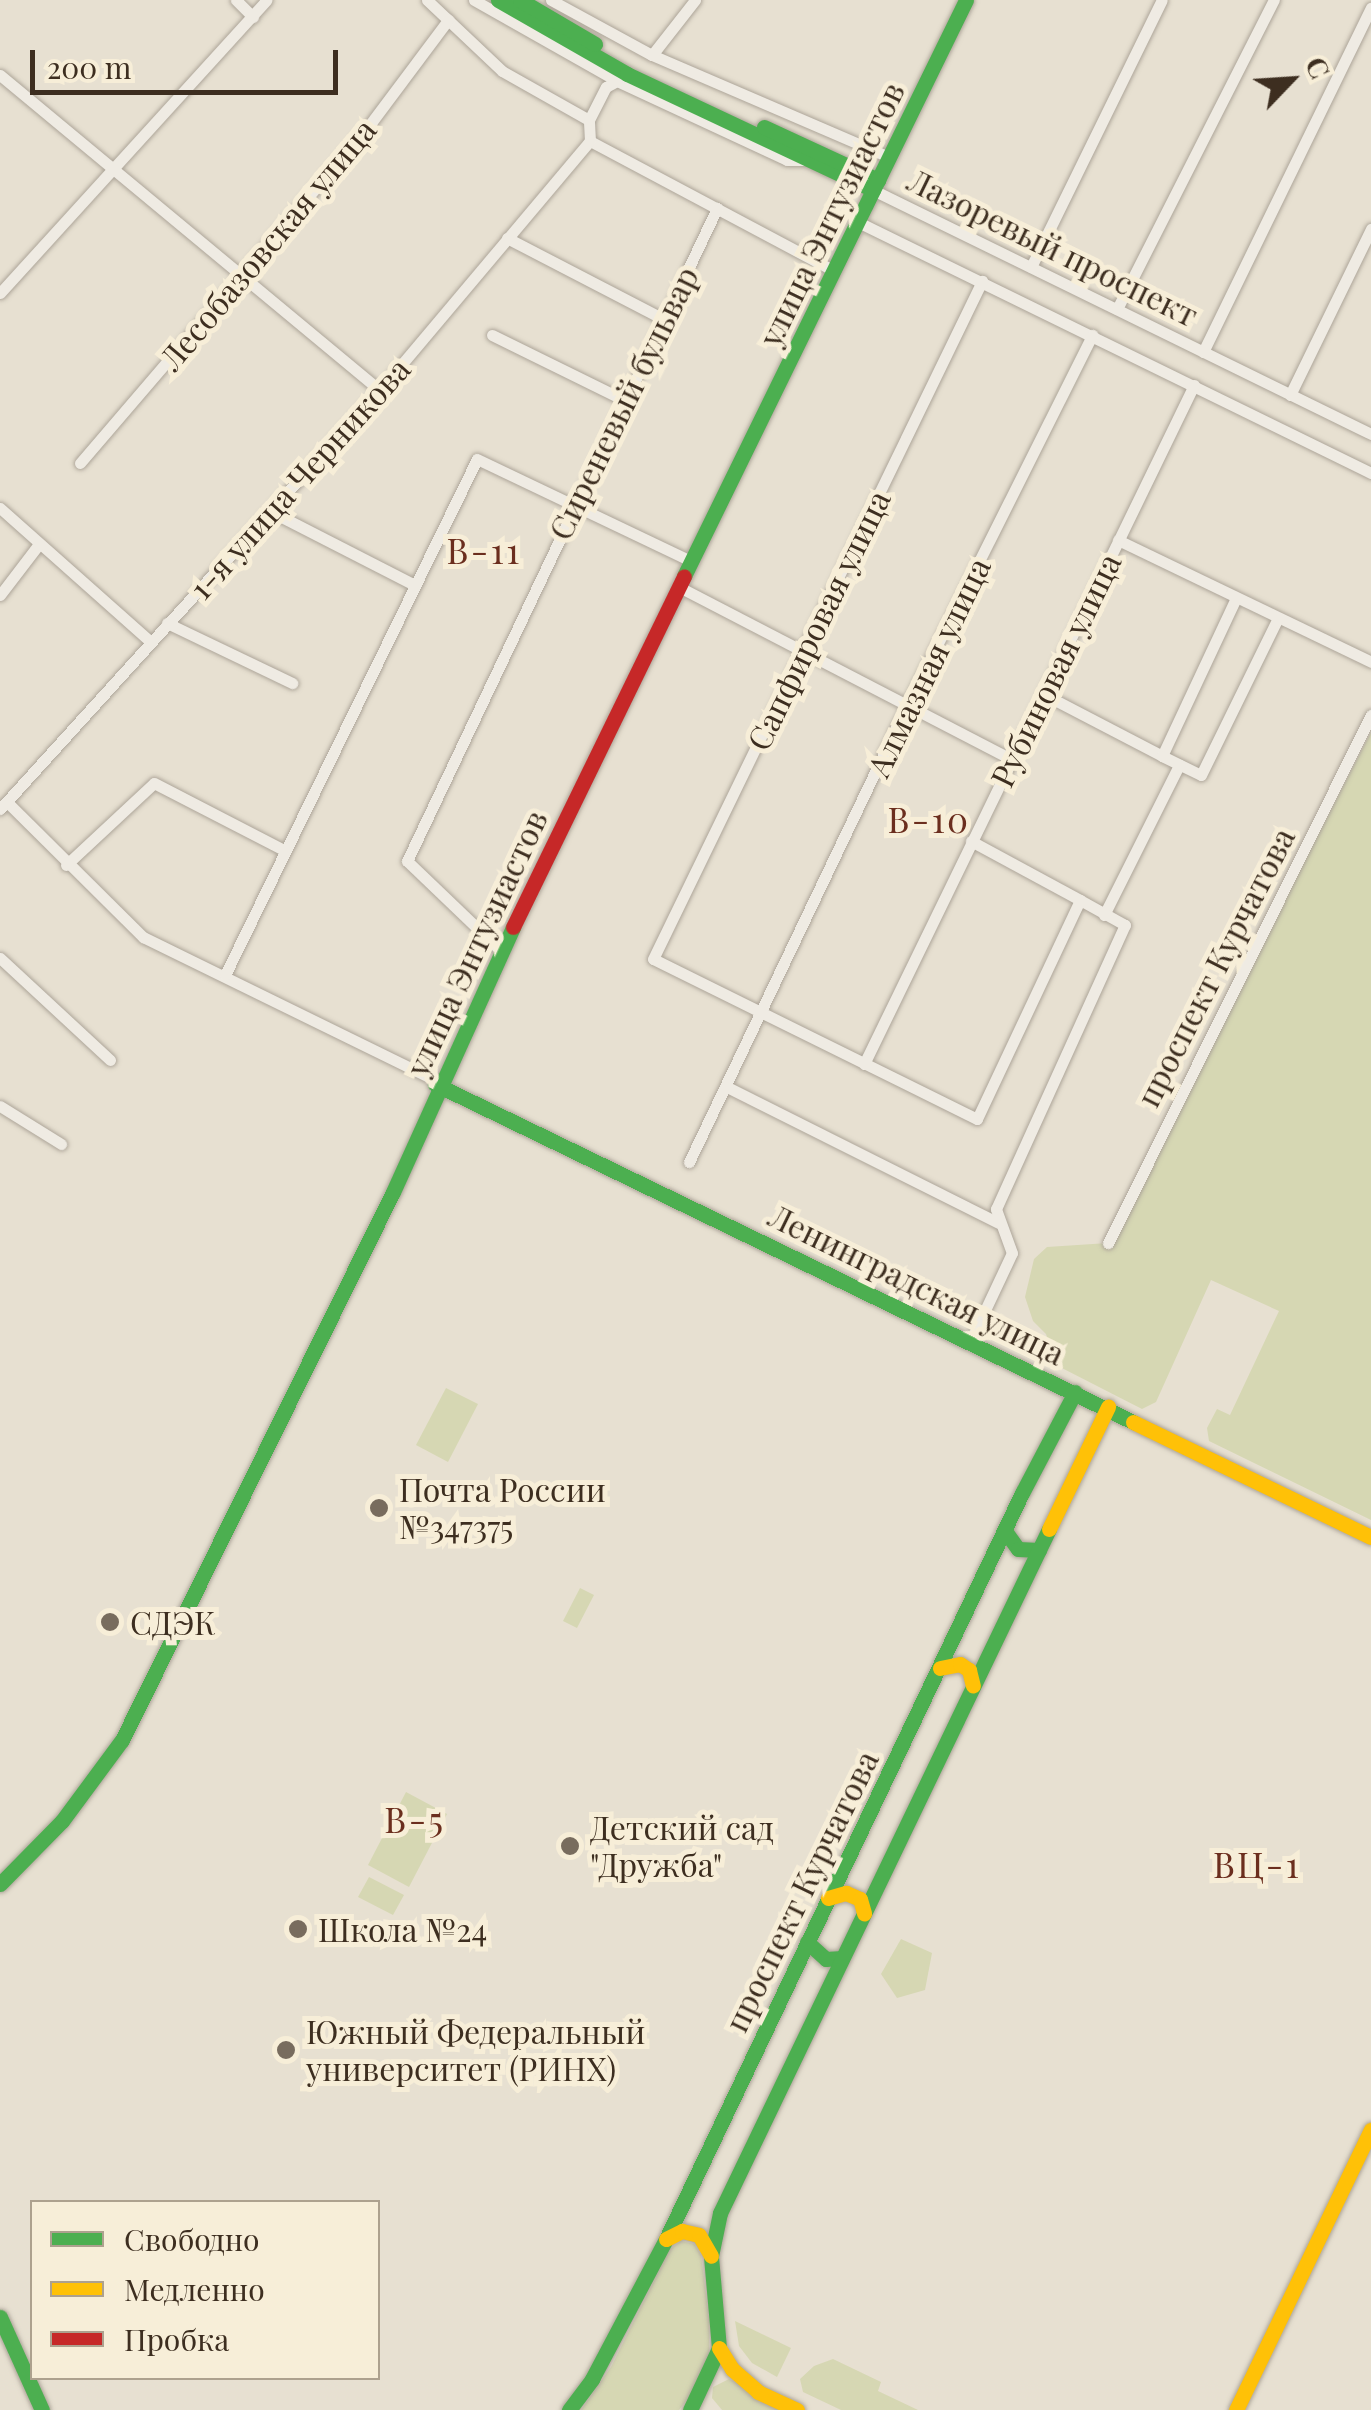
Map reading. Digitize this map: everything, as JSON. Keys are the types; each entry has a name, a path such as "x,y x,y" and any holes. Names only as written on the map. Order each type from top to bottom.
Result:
{"street":[{"path":"236,0 252,16"},
{"path":"0,293 266,0"},
{"path":"427,0 502,70 589,120"},
{"path":"474,0 617,80 787,160 812,160"},
{"name":"Лазоревый проспект","path":"498,0 627,74 812,160 876,185"},
{"name":"Лазоревый проспект","path":"520,0 635,68 1371,434"},
{"path":"551,0 652,55 889,158"},
{"path":"652,55 695,0"},
{"name":"улица Энтузиастов","path":"0,1884 62,1821 122,1740 393,1192 437,1083 500,951 966,0"},
{"path":"1031,267 1162,0"},
{"path":"1117,309 1274,0"},
{"path":"1203,352 1371,8"},
{"name":"Лесобазовская улица","path":"80,463 372,123 448,20"},
{"path":"0,75 380,390"},
{"path":"617,80 606,87 589,120 590,141 835,271"},
{"name":"1-я улица Черникова","path":"3,806 380,390 590,141"},
{"name":"Сиреневый бульвар","path":"500,951 407,861 622,399 716,208"},
{"name":"Лазоревый проспект","path":"858,222 1371,473"},
{"path":"1290,394 1371,230"},
{"path":"507,238 663,319"},
{"name":"Сапфировая улица","path":"762,1012 652,958 982,281"},
{"path":"492,335 622,399"},
{"name":"Алмазная улица","path":"689,1162 907,705 1092,335"},
{"name":"Рубиновая улица","path":"864,1064 1194,385"},
{"path":"226,975 413,584 477,460 691,561"},
{"path":"0,508 150,641"},
{"path":"272,512 413,584"},
{"path":"1118,540 1371,662"},
{"path":"0,596 39,544"},
{"path":"679,588 1012,759"},
{"path":"1162,756 1236,598"},
{"path":"1045,695 1201,775 1278,618"},
{"path":"168,623 292,683"},
{"name":"проспект Курчатова","path":"1108,1243 1371,716"},
{"path":"1104,915 1180,765"},
{"path":"66,864 154,783 286,852"},
{"name":"Ленинградская улица","path":"3,806 143,936 437,1083 1371,1536"},
{"path":"971,841 1125,925 996,1209 1012,1253 971,1340"},
{"path":"762,1012 977,1120 1080,900"},
{"path":"0,958 110,1060"},
{"path":"0,1874 57,1818 114,1742 437,1083 1074,1393"},
{"path":"726,1087 998,1223"},
{"path":"0,1106 61,1144"},
{"name":"проспект Курчатова","path":"569,2410 592,2379 666,2239 1074,1393"},
{"name":"проспект Курчатова","path":"690,2410 718,2348 712,2256 720,2213 1107,1408"},
{"path":"1005,1531 1018,1550 1039,1550"},
{"path":"940,1668 960,1664 969,1670 973,1686"},
{"path":"828,1898 846,1893 860,1899 864,1913"},
{"path":"807,1942 826,1959 842,1958"},
{"path":"1236,2410 1371,2130"},
{"path":"1247,2410 1371,2153"},
{"path":"666,2239 682,2230 699,2235 712,2256"},
{"path":"0,2317 39,2410"},
{"path":"0,2331 39,2410"},
{"path":"718,2348 732,2369 758,2392 797,2410"}],"green space":[{"path":"1371,732 1371,1520 1209,1441 1207,1428 1217,1409 1230,1415 1279,1311 1211,1280 1156,1402 1142,1409 1056,1365 1046,1334 1033,1321 1025,1297 1034,1259 1047,1247 1108,1243"},
{"path":"446,1388 478,1404 448,1462 416,1445"},
{"path":"580,1588 594,1595 577,1628 563,1621"},
{"path":"406,1792 447,1814 409,1887 368,1865"},
{"path":"369,1877 404,1895 393,1915 358,1897"},
{"path":"901,1939 932,1953 925,1990 897,1998 881,1974"},
{"path":"681,2241 694,2244 701,2255 709,2319 709,2357 693,2392 679,2410 581,2410 611,2367 670,2249"},
{"path":"735,2321 791,2348 777,2377 752,2363 739,2346"},
{"path":"833,2359 881,2382 878,2391 918,2410 841,2410 803,2392 800,2379 814,2366"},
{"path":"729,2379 793,2410 722,2410 712,2398 713,2387"}],"traffic: fast":[{"path":"498,0 627,74 873,190"},
{"path":"520,0 595,44"},
{"path":"684,576 966,0"},
{"path":"764,127 878,180"},
{"path":"0,1884 62,1821 122,1740 393,1192 513,927"},
{"path":"435,1084 1133,1422"},
{"path":"569,2410 592,2379 666,2239 1022,1493 1075,1392"},
{"path":"690,2410 719,2348 711,2256 720,2213 1049,1529"},
{"path":"1005,1531 1018,1549 1039,1550"},
{"path":"807,1942 826,1959 842,1958"},
{"path":"0,2317 42,2410"}],"traffic: slow":[{"path":"1049,1529 1108,1407"},
{"path":"1133,1422 1371,1537"},
{"path":"940,1668 960,1664 969,1670 973,1686"},
{"path":"828,1898 846,1893 860,1899 864,1913"},
{"path":"1236,2410 1371,2130"},
{"path":"666,2239 682,2231 699,2235 711,2256"},
{"path":"719,2348 732,2369 758,2392 797,2410"}],"traffic: jam":[{"path":"513,927 684,576"}],"place":[{"name":"Почта России №347375","path":"379,1508"},
{"name":"СДЭК","path":"110,1622"},
{"name":"Детский сад \"Дружба\"","path":"570,1846"},
{"name":"Школа №24","path":"298,1929"},
{"name":"Южный Федеральный университет (РИНХ)","path":"286,2050"}],"district":[{"name":"В-11","path":"484,550"},
{"name":"В-10","path":"929,819"},
{"name":"В-5","path":"415,1819"},
{"name":"ВЦ-1","path":"1257,1864"}]}
